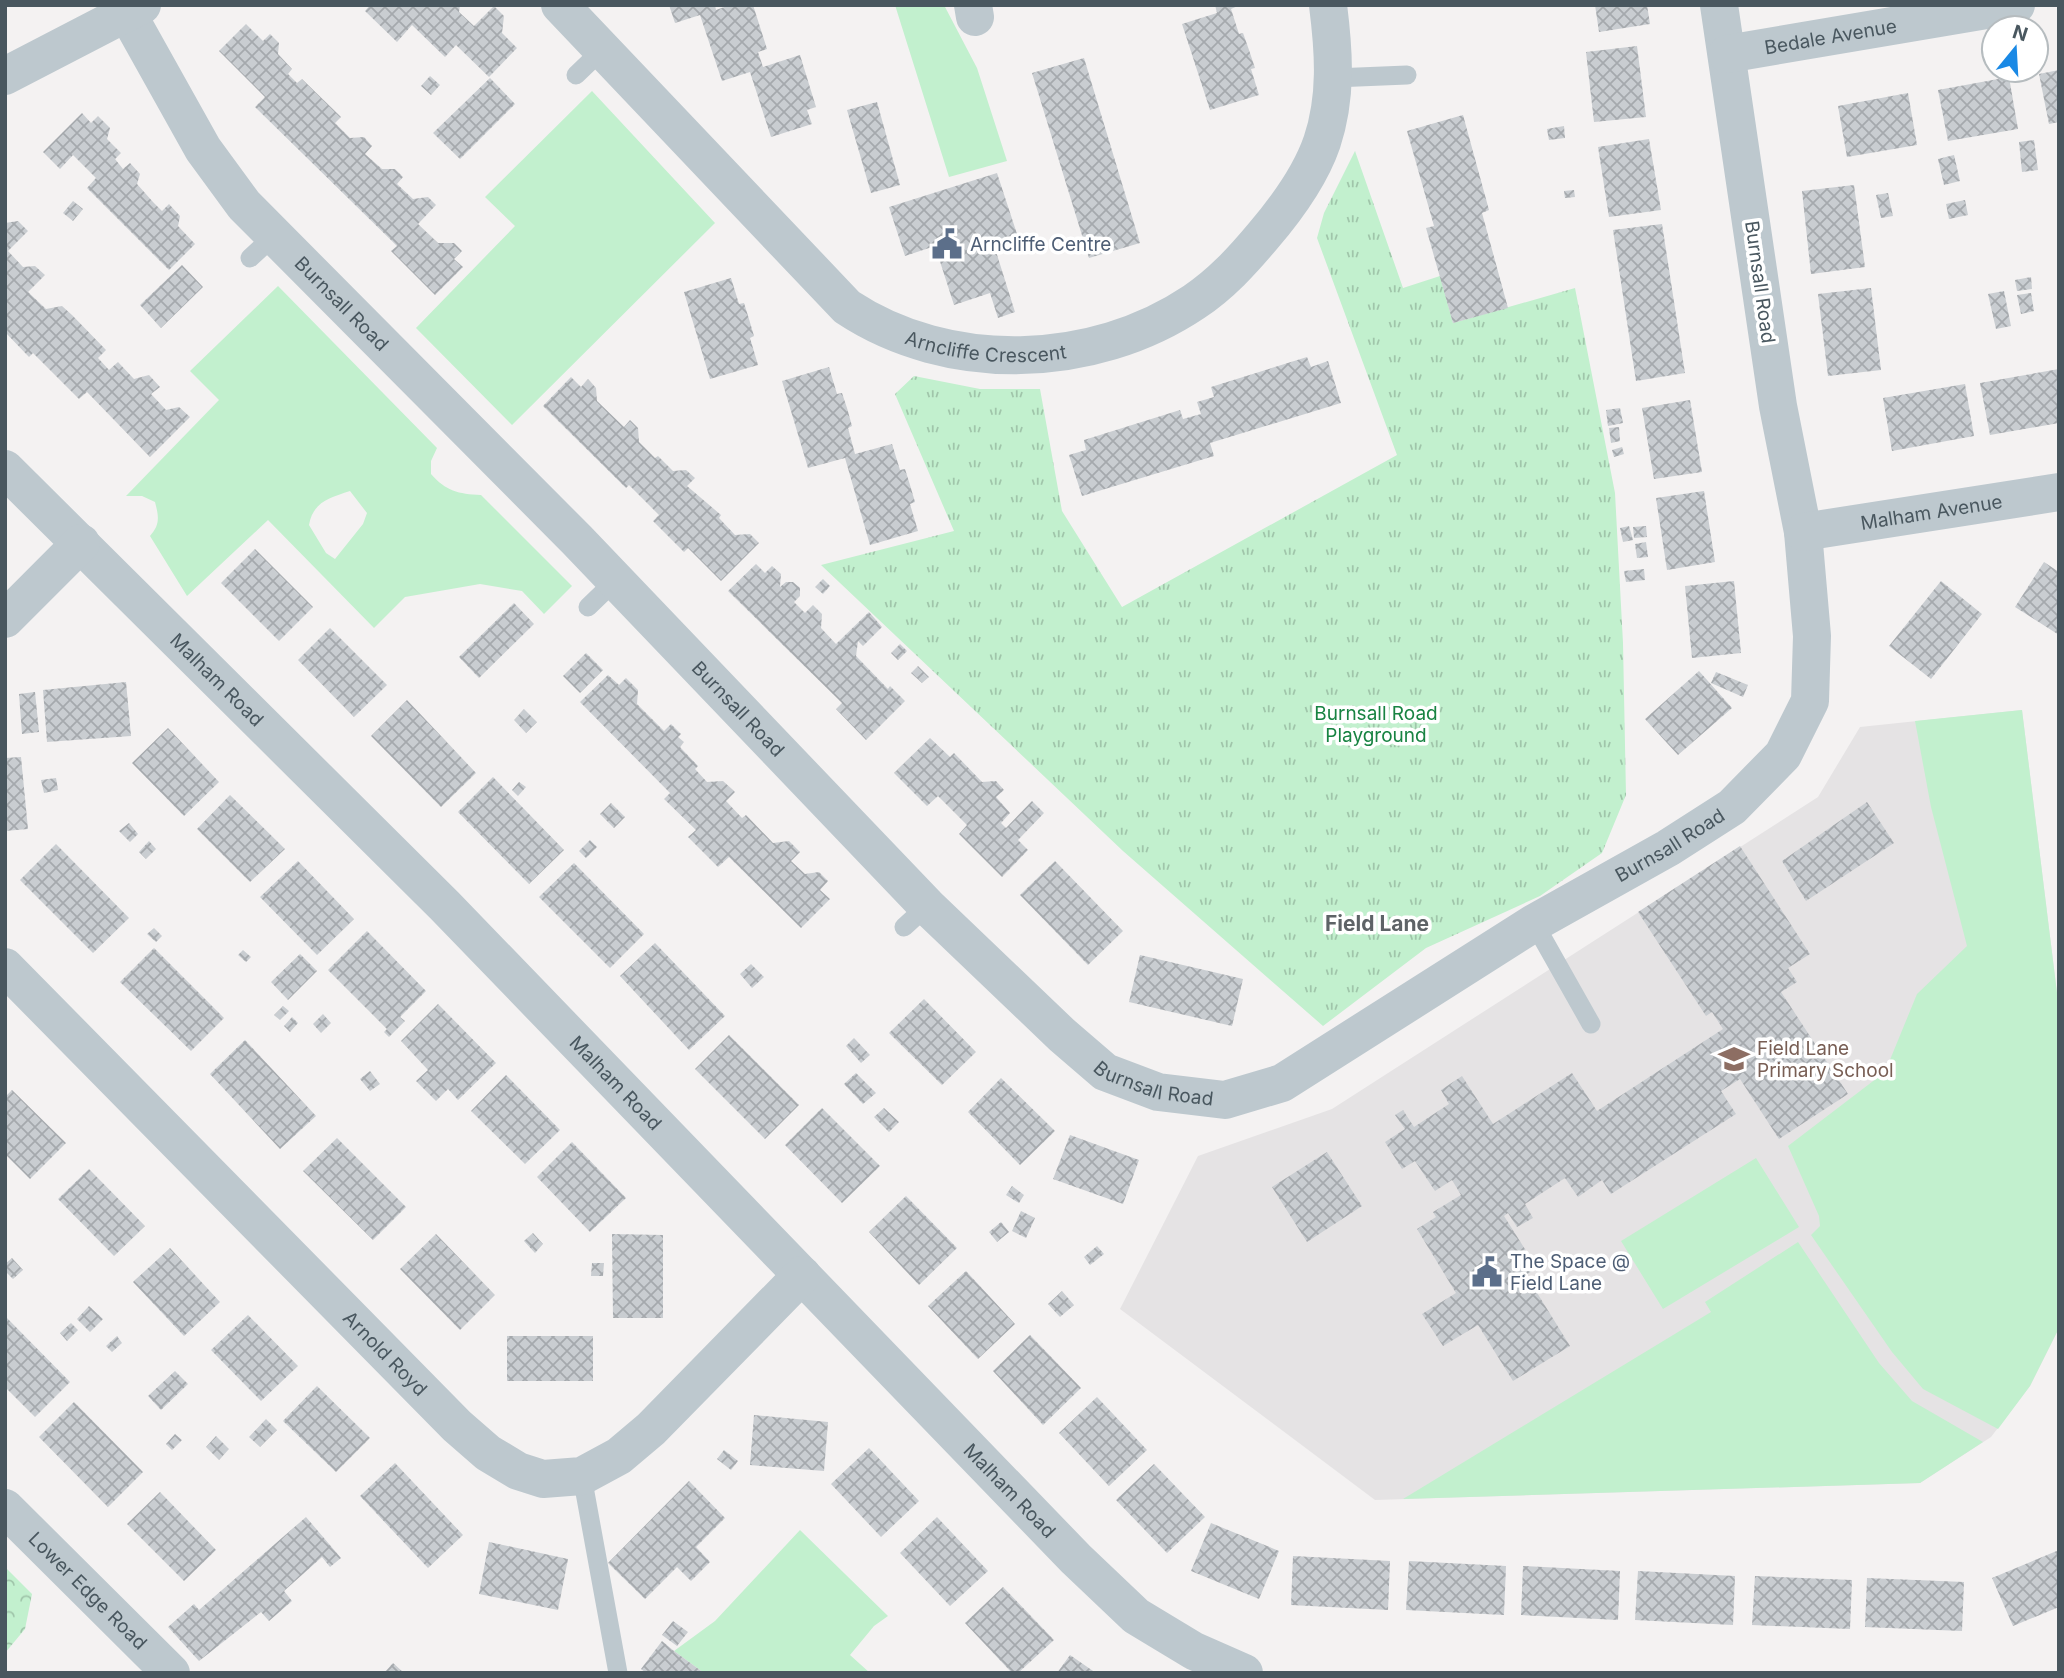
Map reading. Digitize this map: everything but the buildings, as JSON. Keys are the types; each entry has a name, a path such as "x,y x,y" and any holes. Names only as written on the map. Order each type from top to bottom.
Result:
{"street":[{"name":"Arncliffe Crescent","path":"560,5 589,63 847,307 869,322 916,342 991,355 1046,354 1115,337 1164,319 1216,285 1278,219 1313,166 1329,116 1334,78 1328,5"},
{"name":"Burnsall Road","path":"135,9 203,149 244,205 262,246 616,580 916,917 1105,1072 1158,1092 1225,1100 1282,1083 1534,923 1668,848 1732,807 1783,755 1810,701 1812,636 1803,532 1778,405 1719,5"},
{"name":"Bedale Avenue","path":"1727,54 2016,5"},
{"path":"5,76 135,9"},
{"name":"Malham Road","path":"5,468 445,906 1076,1559 1136,1616 1194,1651 1244,1673"},
{"name":"Malham Avenue","path":"1803,532 2059,492"},
{"path":"5,619 81,543"},
{"name":"Arnold Royd","path":"5,967 457,1426 488,1453 518,1471 543,1479 582,1476 619,1456 651,1429 802,1275"},
{"name":"Lower Edge Road","path":"5,1508 171,1673"}],"lane":[{"path":"1334,78 1407,75"},
{"path":"588,607 616,580"},
{"path":"1534,923 1591,1024"},
{"path":"582,1476 618,1673"}],"shaded area":[{"name":"Field Lane Primary School","path":"2022,710 2059,1009 2059,1328 2030,1386 1991,1437 1920,1483 1375,1500 1120,1309 1198,1156 1332,1109 1818,797 1860,727"}],"green space":[{"path":"895,5 944,5 977,68 1007,161 949,177"},
{"path":"592,91 715,223 512,425 416,328 515,226 485,197"},
{"name":"Burnsall Road Playground","path":"1355,151 1403,288 1440,276 1453,323 1575,288 1615,493 1623,643 1626,795 1602,853 1540,896 1426,948 1323,1026 1123,851 821,565 954,531 895,394 914,376 980,389 1040,389 1062,511 1122,607 1397,455 1317,238 1324,213"},
{"path":"278,286 437,448 431,461 431,474 453,490 481,495 572,586 544,614 522,591 480,584 405,597 374,628 268,520 187,596 150,536 158,520 155,502 142,496 126,496 219,400 190,371","holes":["350,491 367,513 363,524 335,559 326,553 309,525 318,506"]},
{"path":"2022,710 2059,1009 2059,1328 2030,1386 1998,1429 1923,1389 1892,1352 1811,1235 1820,1226 1819,1216 1788,1146 1885,1072 1917,994 1967,946 1931,807 1915,721"},
{"path":"1756,1158 1799,1227 1663,1309 1621,1241"},
{"path":"1798,1242 1879,1363 1912,1401 1983,1442 1920,1483 1403,1499 1711,1312 1705,1302"},
{"path":"800,1530 888,1616 874,1626 850,1655 870,1673 704,1673 674,1651 715,1621"},
{"path":"5,1567 32,1594 25,1629 5,1653"}],"place":[{"name":"Arncliffe Centre","path":"947,244"},
{"name":"Field Lane Primary School","path":"1734,1059"},
{"name":"The Space @ Field Lane","path":"1487,1272"}],"district":[{"name":"Field Lane","path":"1377,923"}]}
